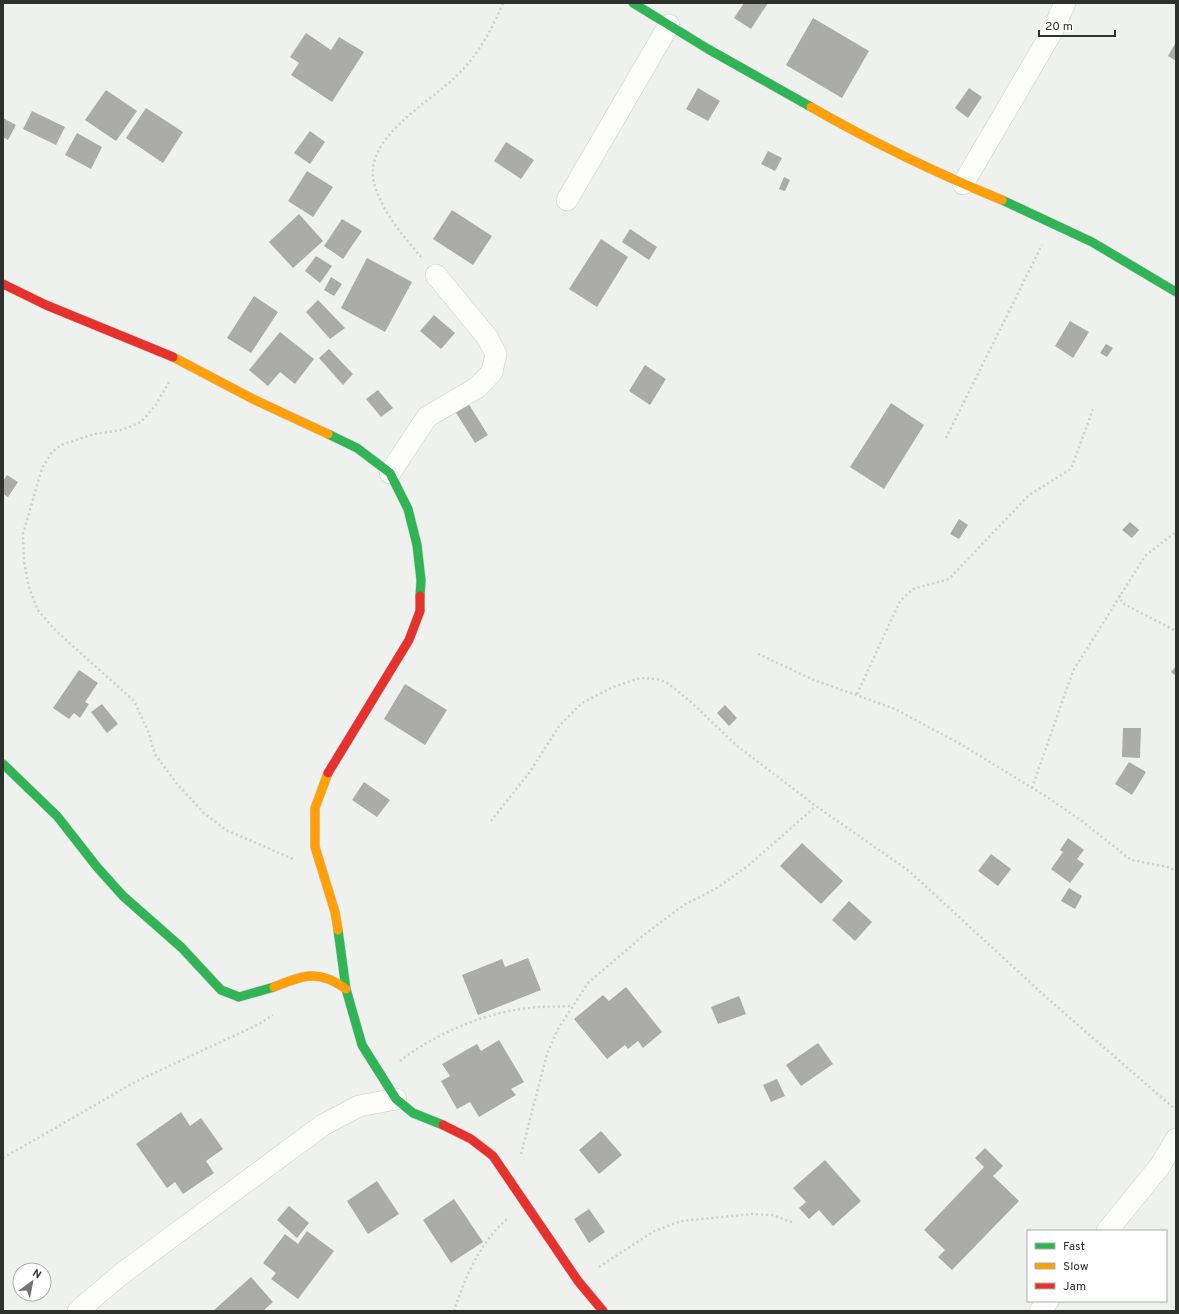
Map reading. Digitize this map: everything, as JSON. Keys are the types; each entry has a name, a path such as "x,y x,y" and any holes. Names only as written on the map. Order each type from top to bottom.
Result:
{"street":[{"path":"633,3 846,127 963,184 1092,242 1176,292"},
{"path":"963,184 1052,32 1065,3"},
{"path":"567,200 669,25"},
{"path":"390,473 427,417 478,387 492,372 496,354 487,337 436,275"},
{"path":"3,284 46,305 181,360 255,400 357,448 390,473 408,510 417,545 421,580 420,610 409,640 329,771 315,808 315,847 335,912 346,989 362,1045 380,1076 396,1099 413,1113 451,1128 471,1139 493,1156 578,1281 603,1311"},
{"path":"3,764 57,816 96,868 123,896 182,948 220,990 239,998 292,980 311,976 323,976 335,981 346,989"},
{"path":"78,1311 120,1275 323,1125 358,1106 396,1099"},
{"path":"1108,1230 1160,1166 1176,1139"},
{"path":"1040,1311 1047,1302"}],"path":[{"path":"436,275 406,240 384,205 374,182 373,162 381,144 421,103 453,79 468,63 486,37 503,3"},
{"path":"946,438 1027,278 1052,223"},
{"path":"181,360 155,406 141,422 122,430 94,434 61,445 52,452 42,468 24,534 24,562 29,587 37,609 55,630 134,701 148,731 155,754 177,784 205,814 226,830 322,872"},
{"path":"857,694 900,601 913,589 949,579 1029,495 1071,469 1093,409"},
{"path":"1032,788 1073,671 1119,595 1146,556 1176,532"},
{"path":"1119,595 1122,603 1176,631"},
{"path":"758,654 814,680 857,694 895,709 964,746 1032,788 1082,821 1131,860 1168,867 1176,871"},
{"path":"491,821 529,772 560,725 582,703 613,687 640,678 657,679 666,682 690,701 736,745 816,806 910,871 1046,998 1176,1110"},
{"path":"512,1183 531,1118 547,1054 558,1030 588,983 645,934 684,905 717,888 749,865 816,806"},
{"path":"380,1076 410,1053 474,1020 528,1008 572,1006"},
{"path":"3,1158 135,1082 259,1024 278,1012"},
{"path":"454,1311 462,1286 484,1247 504,1221 525,1203"},
{"path":"578,1281 654,1231 681,1222 753,1214 772,1216 794,1223"}],"building":[{"path":"744,3 768,3 751,29 734,18"},
{"path":"813,18 869,51 842,98 786,65"},
{"path":"306,33 331,50 339,37 364,52 332,102 291,75 299,63 290,57"},
{"path":"1176,42 1176,61 1168,56"},
{"path":"698,88 720,101 708,121 686,109"},
{"path":"969,88 982,97 968,118 955,108"},
{"path":"106,90 137,111 116,141 85,120"},
{"path":"146,108 183,132 163,163 126,138"},
{"path":"32,111 65,127 56,145 23,129"},
{"path":"3,118 16,125 8,140 3,137"},
{"path":"310,131 325,142 310,164 294,153"},
{"path":"77,133 102,147 91,169 65,155"},
{"path":"506,142 534,160 521,179 494,161"},
{"path":"768,151 782,158 775,171 761,164"},
{"path":"307,171 333,187 313,217 288,201"},
{"path":"784,177 790,180 785,191 779,189"},
{"path":"452,210 492,236 473,265 433,239"},
{"path":"299,214 323,241 293,268 269,242"},
{"path":"342,219 362,231 343,259 324,246"},
{"path":"630,229 657,247 649,260 622,242"},
{"path":"601,239 628,257 597,307 569,289"},
{"path":"316,256 332,266 320,283 305,271"},
{"path":"367,258 412,282 385,332 341,308"},
{"path":"331,277 342,284 334,296 324,290"},
{"path":"254,296 278,312 251,353 227,338"},
{"path":"318,300 345,328 330,339 306,312"},
{"path":"434,315 455,333 441,349 420,331"},
{"path":"1070,321 1089,332 1073,358 1055,346"},
{"path":"280,332 314,359 295,384 280,372 268,386 249,370"},
{"path":"1106,344 1113,348 1107,357 1100,353"},
{"path":"329,349 353,374 343,385 319,358"},
{"path":"645,365 666,379 650,405 629,391"},
{"path":"378,390 393,408 381,417 366,399"},
{"path":"468,403 488,435 475,443 455,411"},
{"path":"891,403 924,425 884,489 850,467"},
{"path":"7,475 18,482 8,497 3,494 3,481"},
{"path":"959,519 968,525 959,539 950,534"},
{"path":"1130,522 1139,530 1132,538 1122,530"},
{"path":"1176,666 1176,676 1171,672"},
{"path":"79,670 98,683 85,702 89,704 80,718 74,713 69,719 53,708"},
{"path":"405,684 447,710 425,745 384,719"},
{"path":"102,704 118,724 107,733 91,712"},
{"path":"725,705 737,718 729,726 717,713"},
{"path":"1123,728 1141,728 1140,758 1122,757"},
{"path":"1129,762 1146,772 1132,795 1115,784"},
{"path":"364,782 390,800 377,817 352,800"},
{"path":"1068,838 1084,850 1077,859 1084,864 1070,883 1051,869 1063,852 1060,850"},
{"path":"802,843 843,881 821,904 780,866"},
{"path":"991,854 1011,869 998,886 978,871"},
{"path":"1069,888 1082,896 1075,909 1061,901"},
{"path":"849,901 872,922 855,941 832,920"},
{"path":"528,958 541,990 478,1015 462,975 502,959 505,967"},
{"path":"626,987 662,1032 643,1048 638,1041 628,1049 625,1045 607,1059 574,1019 603,995 609,1001"},
{"path":"739,996 746,1014 718,1024 711,1007"},
{"path":"499,1040 524,1082 511,1089 516,1095 479,1117 470,1102 457,1109 441,1081 450,1076 442,1064 477,1044 481,1051"},
{"path":"818,1043 833,1064 801,1086 786,1065"},
{"path":"777,1079 785,1096 771,1102 763,1085"},
{"path":"181,1112 190,1126 201,1118 223,1149 206,1161 214,1173 183,1194 175,1182 167,1188 136,1144"},
{"path":"601,1131 622,1155 599,1174 579,1150"},
{"path":"985,1148 1003,1166 993,1176 1019,1201 952,1270 938,1257 945,1250 924,1230 984,1167 975,1158"},
{"path":"825,1160 861,1201 833,1226 819,1210 809,1219 799,1208 806,1202 793,1188"},
{"path":"377,1181 399,1214 368,1234 347,1201"},
{"path":"454,1199 483,1242 451,1263 423,1220"},
{"path":"289,1206 309,1223 297,1238 277,1220"},
{"path":"589,1209 605,1232 589,1243 574,1219"},
{"path":"307,1231 334,1251 298,1299 271,1279 276,1273 263,1263 285,1234 298,1244"},
{"path":"251,1277 273,1302 263,1311 213,1311"}],"traffic: fast":[{"path":"633,3 708,49 811,107"},
{"path":"1002,200 1092,242 1176,292"},
{"path":"328,434 357,448 390,473 408,509 417,545 421,580 420,596"},
{"path":"3,764 57,816 97,867 123,896 182,948 221,990 239,997 274,987"},
{"path":"338,930 346,989 362,1045 396,1099 413,1113 443,1125"}],"traffic: slow":[{"path":"811,107 905,156 1002,200"},
{"path":"173,357 255,400 328,434"},
{"path":"328,773 315,808 315,847 335,912 338,930"},
{"path":"274,987 302,977 319,976 346,989"}],"traffic: jam":[{"path":"3,284 46,305 173,357"},
{"path":"328,773 409,640 420,611 420,596"},
{"path":"443,1125 471,1139 493,1156 578,1281 603,1311"}]}
